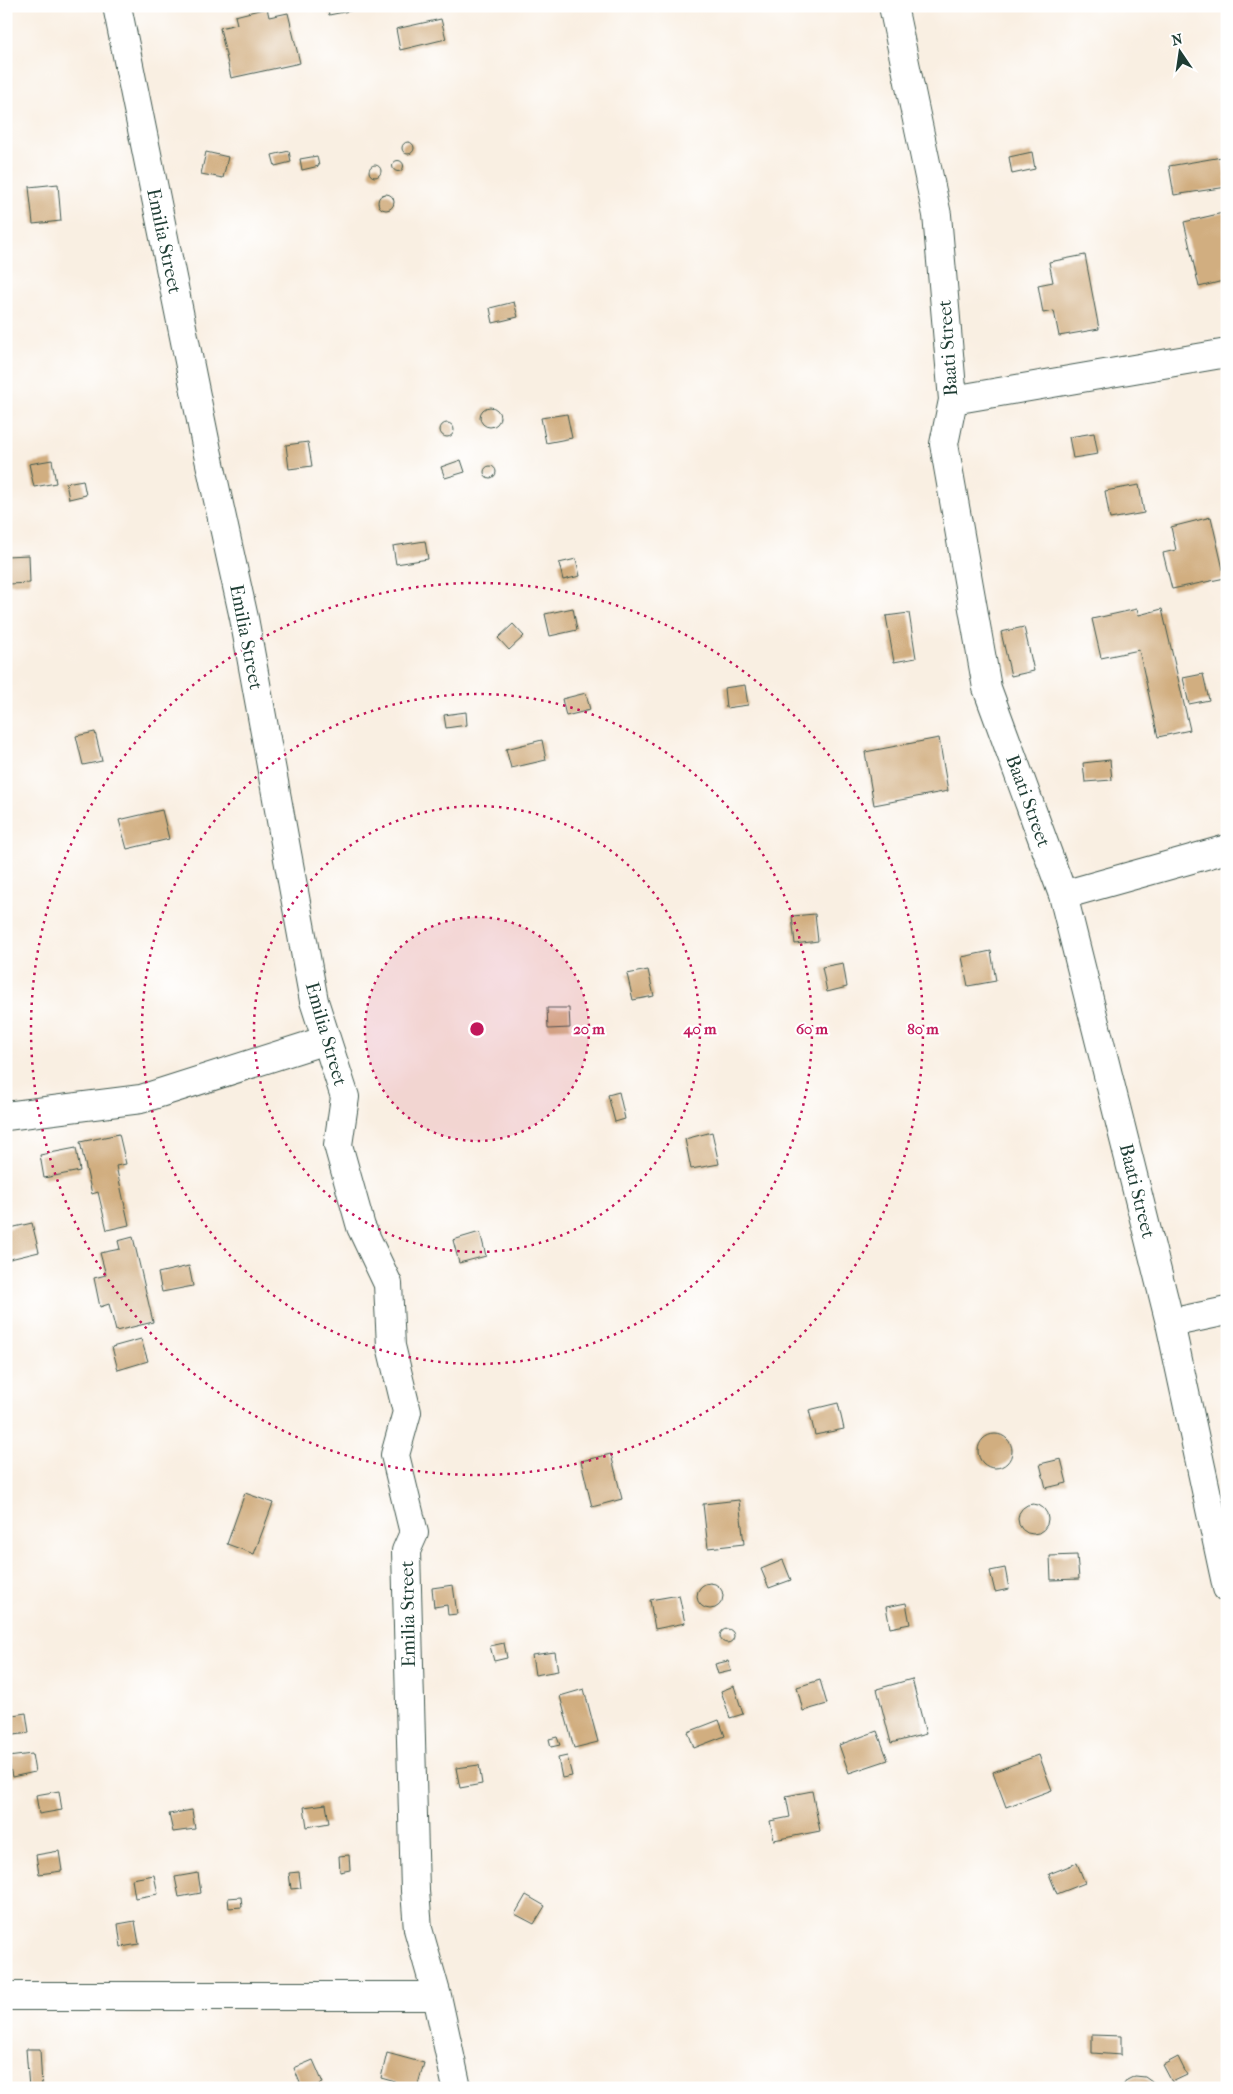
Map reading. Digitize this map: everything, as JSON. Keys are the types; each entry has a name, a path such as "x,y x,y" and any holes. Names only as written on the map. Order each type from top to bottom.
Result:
{"street":[{"name":"Emilia Street","path":"117,6 207,450 244,618 314,1001 345,1097 338,1145 361,1227 388,1284 391,1346 407,1412 396,1455 414,1534 406,1551 415,1891 418,1929 437,1996 457,2088"},
{"name":"Baati Street","path":"893,6 937,215 953,400 944,444 987,688 1063,896 1170,1323 1227,1588"},
{"path":"953,400 1227,353"},
{"path":"1063,896 1227,849"},
{"path":"6,1116 141,1099 326,1040"},
{"path":"1170,1323 1227,1311"},
{"path":"6,1996 437,1996"}],"building":[{"path":"327,6 359,6 359,9 329,15"},
{"path":"267,8 269,17 288,13 300,63 231,78 220,28 237,24 235,16"},
{"path":"441,19 446,39 400,50 396,29"},
{"path":"406,142 410,142 414,148 410,154 406,154 402,150 402,146"},
{"path":"289,151 291,162 275,166 272,155"},
{"path":"206,152 228,157 223,178 201,174"},
{"path":"1032,152 1035,169 1012,174 1009,157"},
{"path":"317,156 319,166 302,170 300,159"},
{"path":"1222,157 1227,187 1174,195 1169,166"},
{"path":"396,161 400,161 403,166 402,170 396,171 393,168 393,164"},
{"path":"373,165 377,165 381,171 377,177 373,177 369,173 369,169"},
{"path":"58,184 61,221 33,224 29,187"},
{"path":"386,194 394,202 386,210 378,202"},
{"path":"1227,212 1227,280 1199,287 1184,222"},
{"path":"1085,255 1099,329 1059,336 1054,311 1043,313 1038,285 1053,282 1049,262"},
{"path":"514,302 518,317 493,323 490,308"},
{"path":"486,407 494,407 500,413 500,421 494,427 486,427 480,421 480,413"},
{"path":"567,414 572,438 546,443 541,418"},
{"path":"447,423 452,425 454,430 452,435 447,437 442,435 440,430 442,425"},
{"path":"1094,433 1098,454 1073,458 1069,437"},
{"path":"308,442 312,466 289,469 286,445"},
{"path":"52,460 56,483 34,487 29,464"},
{"path":"461,460 465,472 445,478 441,467"},
{"path":"488,466 492,466 496,472 492,478 488,478 484,474 484,470"},
{"path":"83,480 86,495 69,499 66,483"},
{"path":"1139,485 1144,513 1110,519 1105,491"},
{"path":"1211,517 1225,578 1172,589 1163,553 1176,550 1171,527"},
{"path":"425,541 428,559 396,564 393,546"},
{"path":"29,555 30,583 8,584 6,556"},
{"path":"576,559 580,576 563,580 559,563"},
{"path":"573,608 577,630 550,636 545,614"},
{"path":"1137,609 1139,615 1162,609 1190,730 1158,737 1139,650 1101,658 1092,619"},
{"path":"909,613 916,658 894,662 886,616"},
{"path":"513,624 524,636 509,650 498,638"},
{"path":"1024,627 1034,671 1011,676 1001,632"},
{"path":"1203,674 1209,700 1189,704 1183,678"},
{"path":"745,685 748,705 726,708 724,688"},
{"path":"586,693 590,710 566,716 562,699"},
{"path":"466,712 467,725 446,728 444,715"},
{"path":"95,732 102,761 83,765 76,736"},
{"path":"939,738 948,791 874,805 865,752"},
{"path":"542,740 546,760 511,768 506,749"},
{"path":"1110,760 1112,780 1085,782 1083,763"},
{"path":"162,810 169,839 127,849 119,820"},
{"path":"815,914 818,941 795,944 792,916"},
{"path":"991,951 996,981 968,986 962,957"},
{"path":"843,963 847,987 827,992 822,967"},
{"path":"648,970 654,996 633,1000 627,974"},
{"path":"547,1008 569,1008 570,1028 548,1029"},
{"path":"619,1092 625,1119 615,1122 608,1095"},
{"path":"712,1132 719,1164 691,1169 685,1139"},
{"path":"119,1134 126,1164 116,1166 129,1225 107,1230 98,1192 92,1194 80,1142"},
{"path":"76,1148 80,1171 44,1178 40,1155"},
{"path":"32,1223 39,1252 6,1260 6,1229"},
{"path":"480,1232 486,1256 459,1263 453,1240"},
{"path":"133,1237 153,1322 116,1331 109,1304 100,1307 94,1278 106,1275 100,1253 120,1249 118,1241"},
{"path":"189,1266 193,1286 162,1292 158,1273"},
{"path":"141,1339 148,1361 118,1370 112,1347"},
{"path":"838,1403 844,1429 815,1435 809,1410"},
{"path":"995,1434 1002,1435 1007,1439 1011,1444 1011,1458 1007,1463 1002,1467 995,1468 988,1467 983,1463 979,1458 978,1451 979,1444 983,1439 988,1435"},
{"path":"611,1454 622,1499 592,1507 581,1461"},
{"path":"1061,1459 1067,1483 1046,1488 1040,1464"},
{"path":"245,1493 273,1503 254,1554 227,1544"},
{"path":"739,1500 744,1544 708,1548 703,1504"},
{"path":"1033,1504 1039,1505 1047,1513 1047,1525 1039,1533 1033,1534 1027,1533 1019,1525 1018,1519 1019,1513 1027,1505"},
{"path":"1077,1555 1079,1579 1051,1580 1050,1556"},
{"path":"783,1560 791,1580 769,1588 761,1569"},
{"path":"1005,1568 1009,1589 995,1592 990,1571"},
{"path":"710,1583 719,1587 723,1596 719,1605 710,1609 701,1605 697,1596 701,1587"},
{"path":"453,1585 457,1614 448,1615 447,1605 434,1607 432,1588"},
{"path":"679,1595 685,1623 655,1629 650,1600"},
{"path":"906,1603 910,1624 890,1628 886,1607"},
{"path":"724,1629 730,1629 734,1636 730,1643 724,1643 720,1639 720,1633"},
{"path":"504,1643 507,1658 494,1661 490,1646"},
{"path":"555,1652 558,1671 535,1675 532,1655"},
{"path":"728,1661 731,1671 718,1674 715,1664"},
{"path":"912,1679 926,1734 891,1743 877,1689"},
{"path":"820,1680 827,1704 803,1711 797,1687"},
{"path":"734,1686 743,1714 730,1718 721,1691"},
{"path":"584,1689 598,1742 574,1748 560,1696"},
{"path":"26,1713 29,1733 7,1736 6,1716"},
{"path":"719,1720 725,1736 694,1748 688,1732"},
{"path":"877,1731 888,1760 849,1773 839,1745"},
{"path":"557,1737 560,1745 551,1747 549,1739"},
{"path":"32,1754 35,1772 12,1777 8,1757"},
{"path":"1039,1755 1052,1790 1006,1807 993,1772"},
{"path":"567,1756 572,1776 562,1778 558,1758"},
{"path":"479,1765 482,1784 460,1788 456,1768"},
{"path":"59,1791 62,1810 39,1814 36,1795"},
{"path":"812,1791 820,1831 774,1840 770,1821 790,1817 786,1796"},
{"path":"326,1804 329,1823 307,1827 304,1807"},
{"path":"192,1810 195,1829 173,1832 169,1814"},
{"path":"59,1851 62,1871 39,1874 36,1855"},
{"path":"349,1855 350,1870 340,1872 339,1856"},
{"path":"1077,1863 1085,1883 1057,1894 1049,1874"},
{"path":"299,1872 301,1888 291,1889 289,1873"},
{"path":"198,1873 201,1893 179,1897 175,1877"},
{"path":"154,1875 158,1894 135,1898 132,1879"},
{"path":"526,1895 545,1906 534,1924 515,1914"},
{"path":"241,1897 242,1907 229,1908 228,1898"},
{"path":"135,1921 139,1944 121,1947 118,1924"},
{"path":"1092,2035 1121,2036 1121,2055 1092,2053"},
{"path":"26,2049 40,2049 42,2087 29,2088"},
{"path":"387,2053 424,2063 417,2088 381,2078"},
{"path":"1178,2057 1187,2075 1172,2082 1163,2065"},
{"path":"313,2060 323,2083 312,2088 302,2088 294,2068"},
{"path":"1135,2076 1145,2077 1152,2082 1155,2088 1121,2088 1127,2080"}]}
